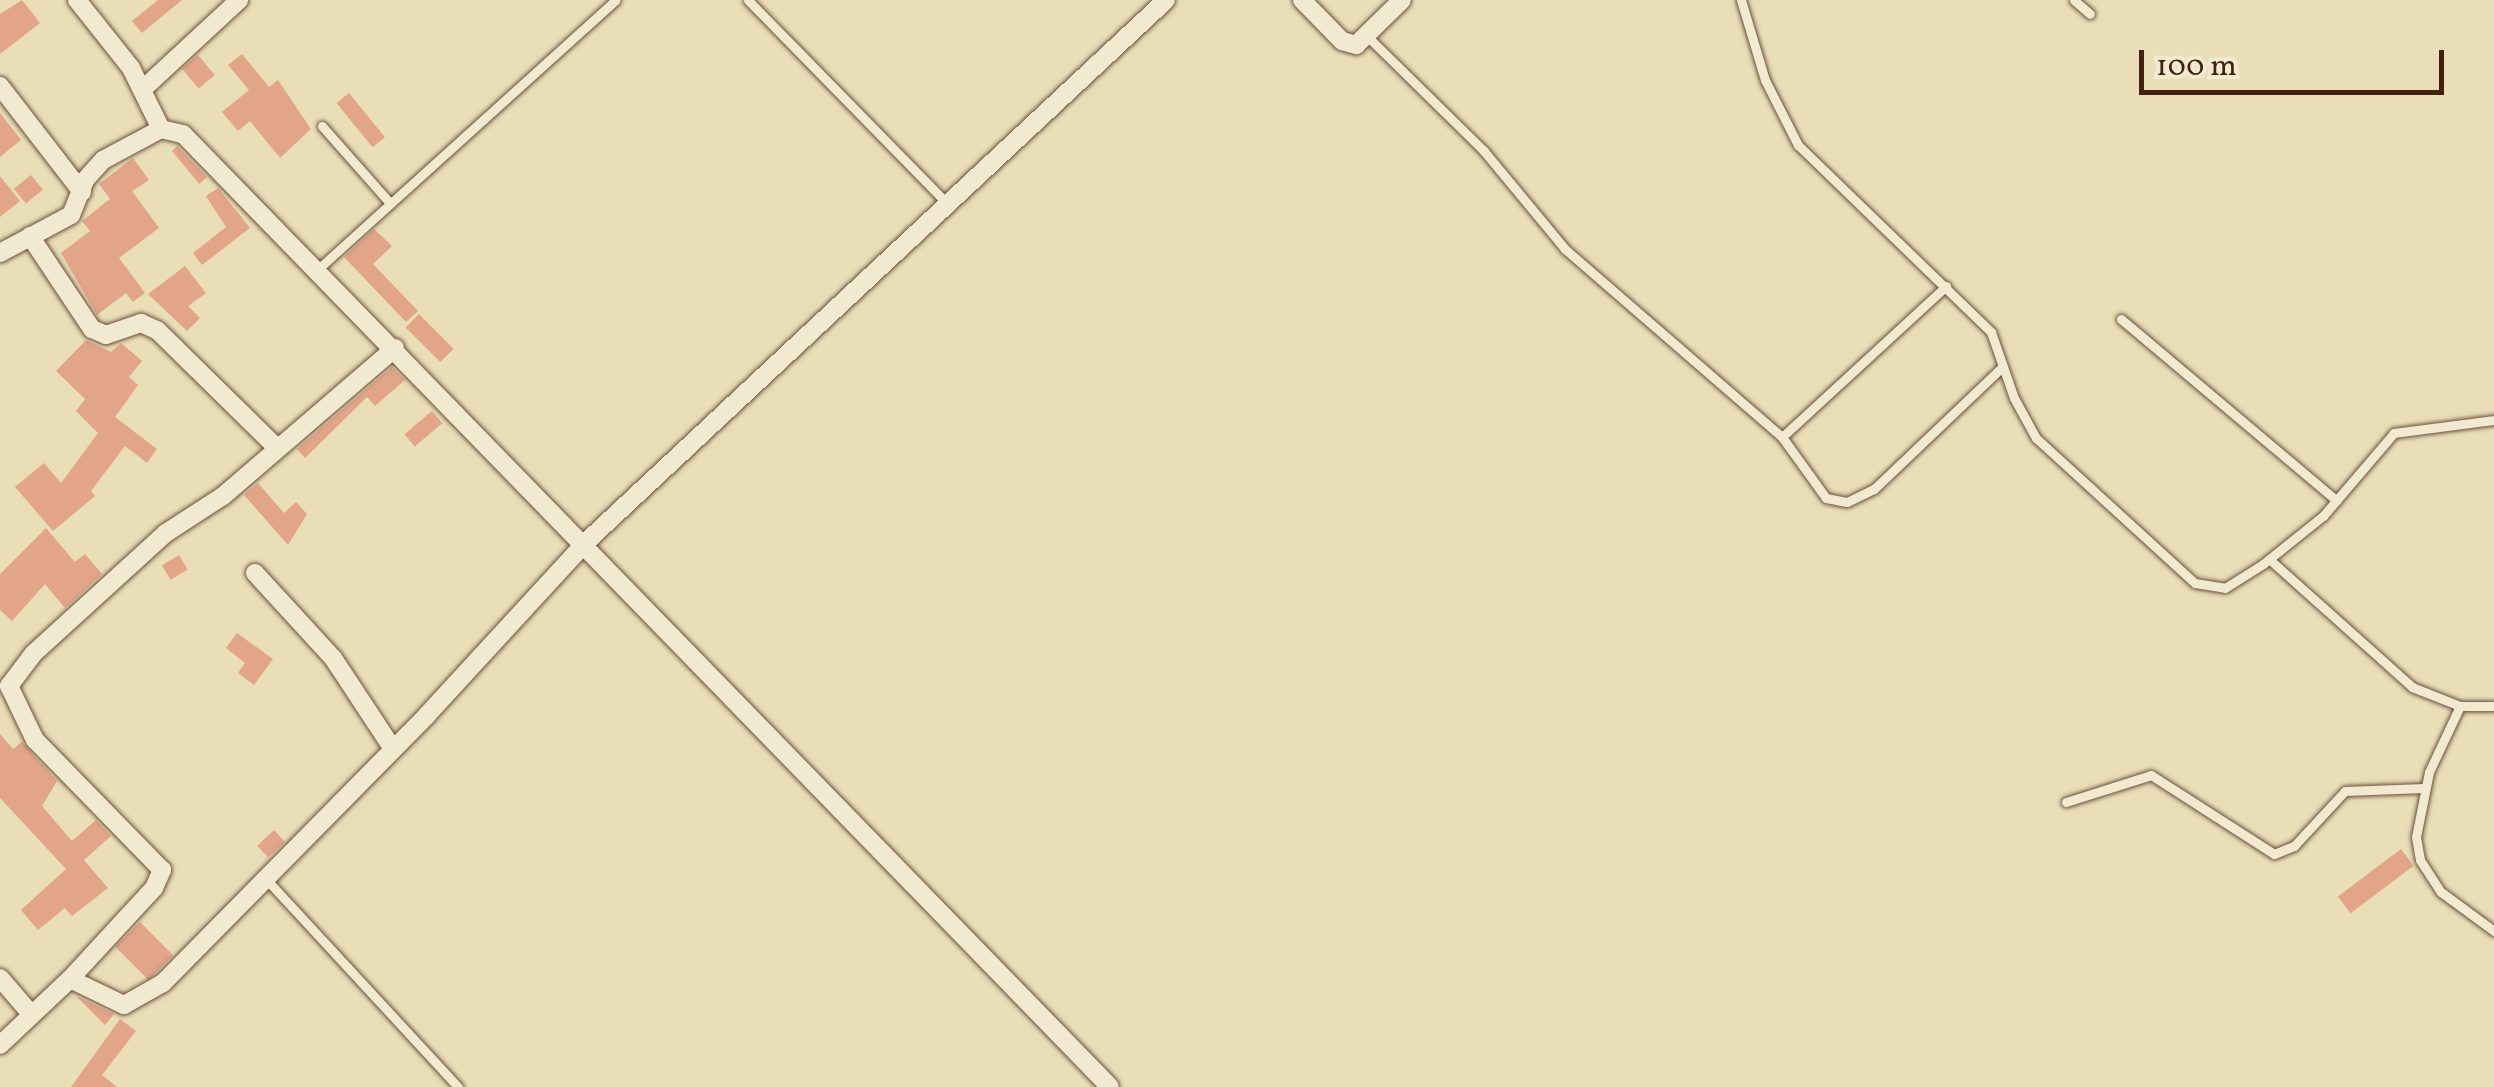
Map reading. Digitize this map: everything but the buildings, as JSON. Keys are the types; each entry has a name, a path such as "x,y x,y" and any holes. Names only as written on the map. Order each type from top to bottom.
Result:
{"street":[{"path":"77,0 143,89 161,129 197,147 318,269 1110,1087"},
{"path":"143,89 239,0"},
{"path":"70,978 110,1000 134,1004 266,879 585,543 1166,0"},
{"path":"1302,0 1342,41 1356,45 1402,0"},
{"path":"0,86 82,192"},
{"path":"0,252 71,214 103,160 161,129"},
{"path":"30,236 92,329 106,334 141,323 156,330 275,446"},
{"path":"0,1045 70,978 154,888 162,870 35,740 9,686 34,653 166,533 223,496 275,446 394,348"},
{"path":"255,573 333,658 393,749"},
{"path":"0,978 31,1014"}],"lane":[{"path":"318,269 616,0"},
{"path":"748,0 948,204"},
{"path":"1741,0 1764,80 1798,145 1990,332 2036,438 2195,584 2225,588 2269,559 2337,500 2394,433 2494,420"},
{"path":"2074,0 2090,14"},
{"path":"1368,37 1484,151 1565,249 1782,437 1816,491 1836,502 1861,498 2004,366"},
{"path":"322,126 390,203"},
{"path":"1782,437 1946,286"},
{"path":"2121,319 2337,500"},
{"path":"2269,559 2400,678 2434,700 2460,706 2494,706"},
{"path":"2460,706 2424,788 2416,837 2420,860 2441,892 2494,930"},
{"path":"2066,802 2150,775 2274,854 2294,846 2345,791 2424,788"},
{"path":"266,879 458,1087"}]}
